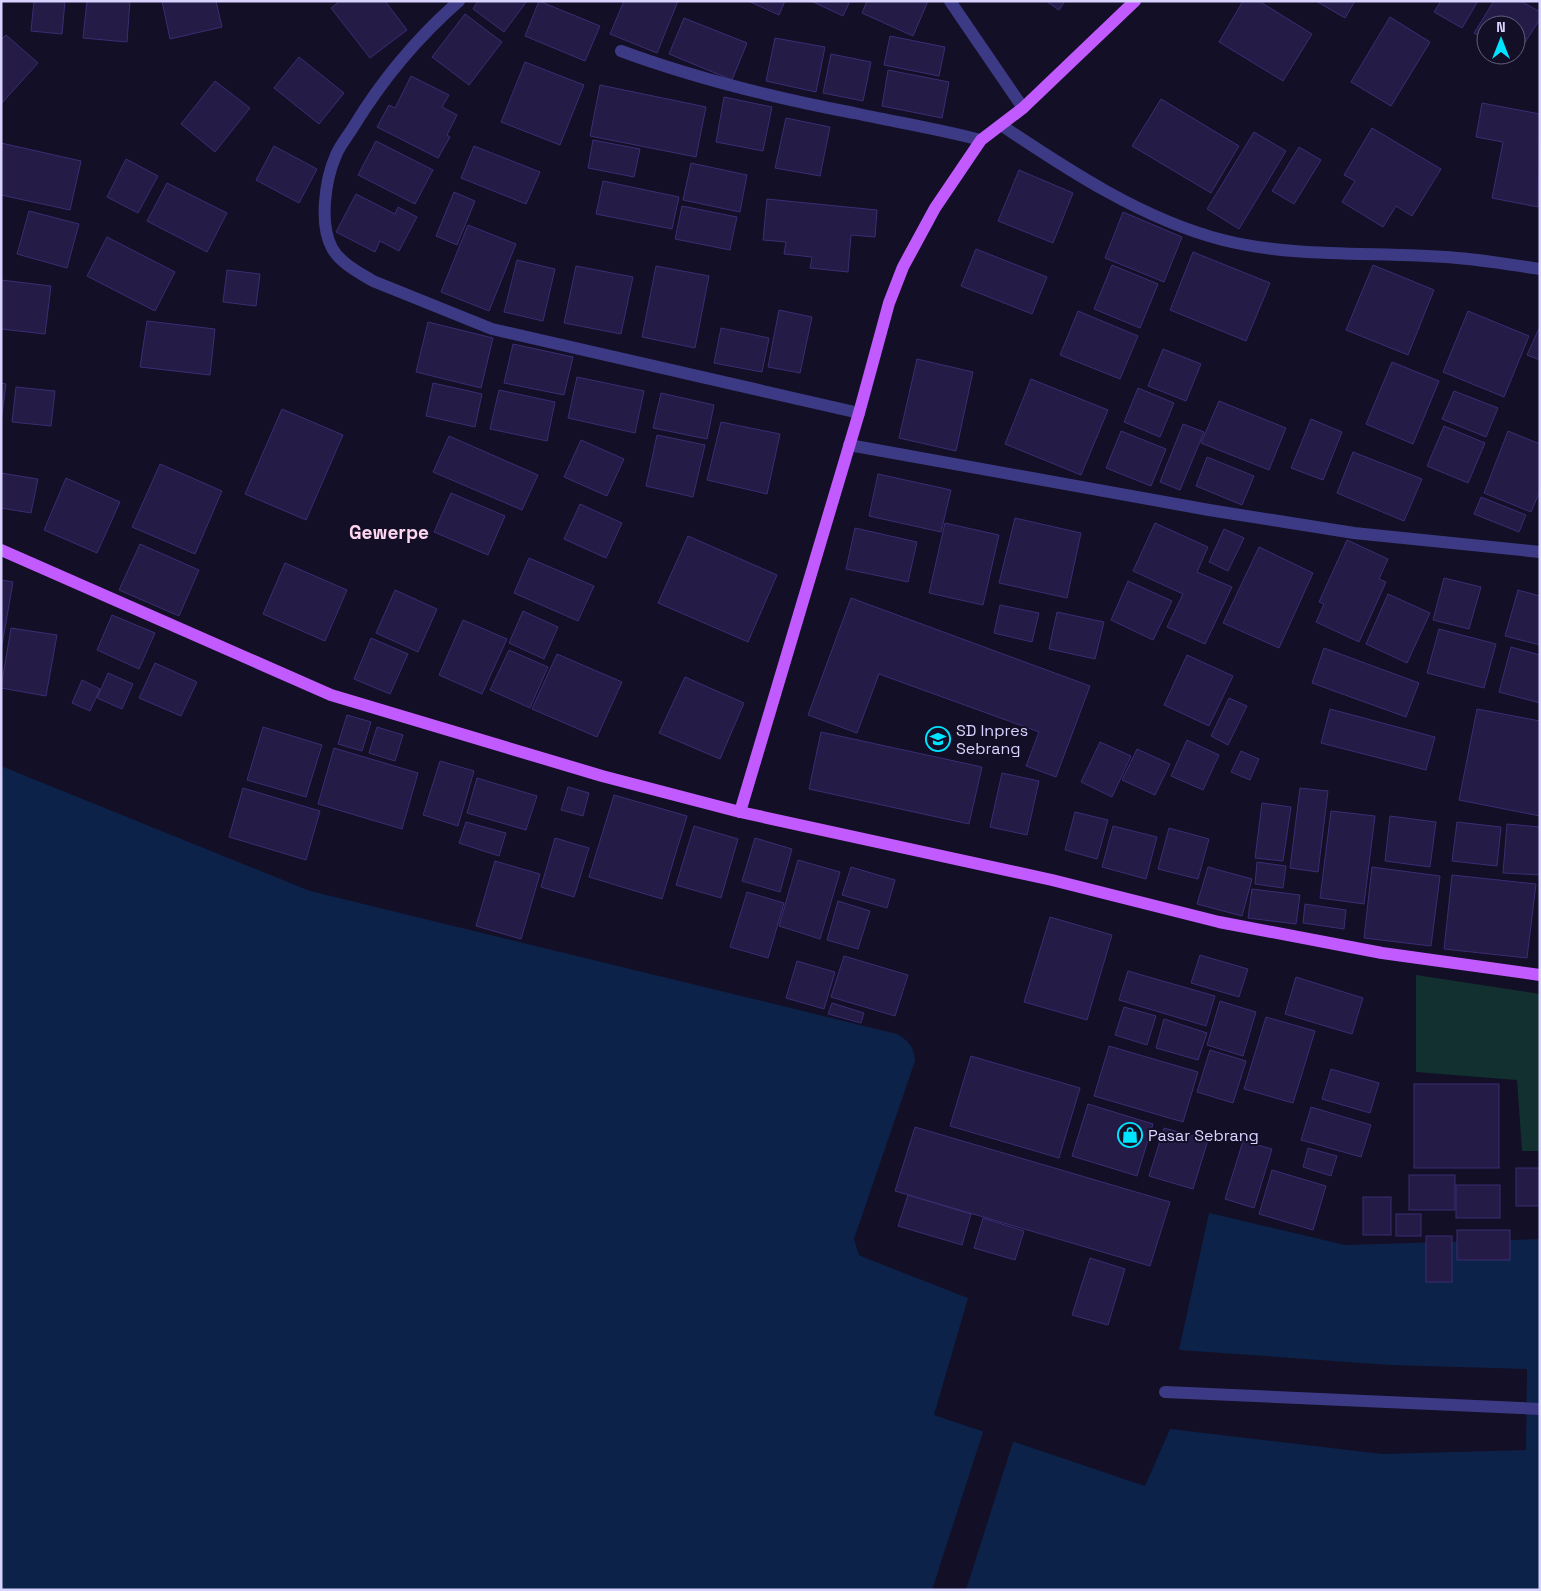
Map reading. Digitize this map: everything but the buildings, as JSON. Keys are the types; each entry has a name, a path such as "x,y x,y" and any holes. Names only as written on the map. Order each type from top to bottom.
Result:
{"main road":[{"path":"740,812 859,413 889,303 903,266 935,208 981,140 1023,108 1135,1"},
{"path":"1,550 331,695 602,776 740,812 1052,880 1219,922 1382,953 1540,975"}],"street":[{"path":"459,1 440,18 392,70 336,156 325,200 327,237 333,250 356,271 373,282 492,329 859,413"},
{"path":"950,1 1023,108"},
{"path":"621,51 668,68 766,94 981,140"},
{"path":"1001,125 1078,176 1193,231 1223,240 1260,248 1458,258 1540,269"},
{"path":"849,445 1209,510 1344,531 1540,552"},
{"path":"1166,1392 1540,1409"}],"green space":[{"path":"1416,975 1540,994 1540,1151 1522,1151 1517,1080 1416,1072"}],"water":[{"path":"1,766 310,891 897,1034 908,1042 912,1048 915,1061 854,1239 859,1255 968,1298 934,1415 1145,1486 1170,1429 1382,1454 1526,1450 1527,1369 1390,1365 1179,1350 1209,1213 1345,1245 1540,1239 1540,1590 1,1590"}],"pier":[{"path":"984,1429 1014,1439 966,1590 932,1590"}],"place":[{"name":"SD Inpres Sebrang","path":"938,739"},
{"name":"Pasar Sebrang","path":"1130,1135"}],"district":[{"name":"Gewerpe","path":"389,532"}]}
